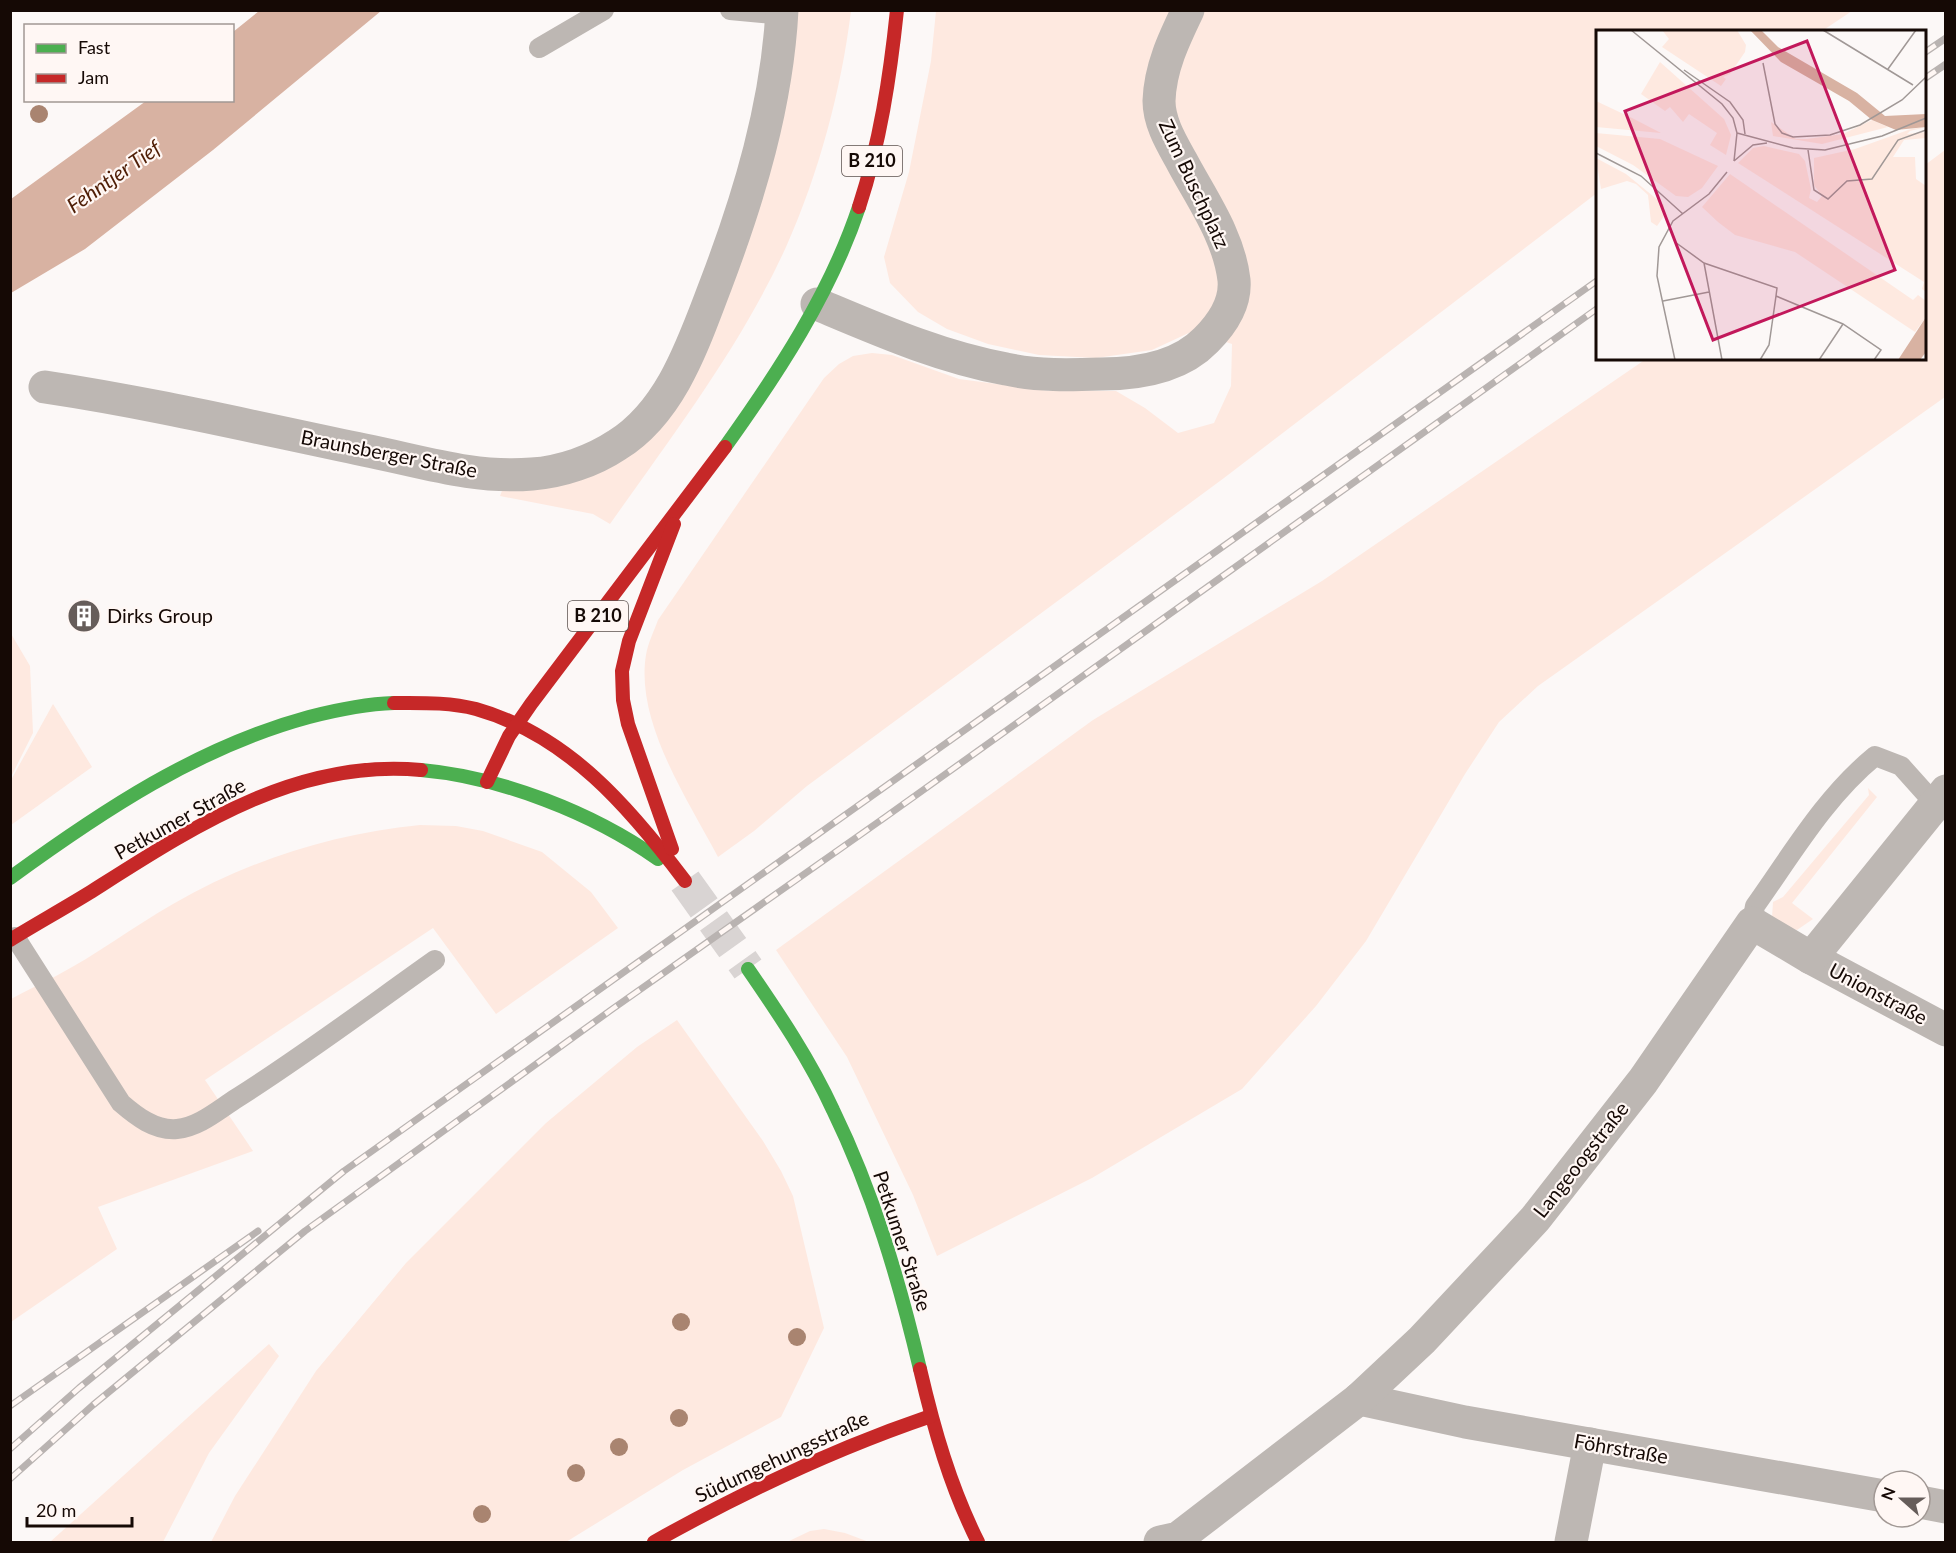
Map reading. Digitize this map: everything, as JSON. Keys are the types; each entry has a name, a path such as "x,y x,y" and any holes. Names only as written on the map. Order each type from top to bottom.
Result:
{"main road":[{"name":"B 210","path":"487,783 517,723 758,404 817,304 846,243 868,178 892,60 897,10"},
{"path":"680,508 629,641 622,671 623,700 628,724 665,833 685,880"},
{"name":"Petkumer Straße","path":"10,878 101,814 158,780 238,741 333,711 404,702 441,702 469,707 517,723 570,756 602,783 643,827 685,880"},
{"name":"Petkumer Straße","path":"13,938 196,828 232,809 301,783 368,769 436,772 487,783 538,799 614,832 651,854 685,880"},
{"name":"Petkumer Straße","path":"748,969 771,1002 832,1108 877,1216 896,1276 945,1468 978,1542"},
{"name":"Südumgehungsstraße","path":"654,1542 758,1486 828,1453 877,1433 931,1416"}],"street":[{"name":"Zum Buschplatz","path":"817,304 960,359 1008,370 1038,373 1128,374 1182,358 1200,347 1227,313 1234,294 1234,280 1214,217 1165,131 1159,103 1167,57 1188,10"},
{"name":"Braunsberger Straße","path":"45,387 146,404 470,473 532,474 556,470 597,456 618,444 653,414 678,373 699,329 738,220 757,158 772,94 782,13"},
{"path":"1752,924 1811,958 1940,797"},
{"name":"Langeoogstraße","path":"1160,1542 1178,1538 1359,1399 1422,1340 1535,1218 1643,1081 1752,924"},
{"name":"Unionstraße","path":"1811,958 1946,1030"},
{"name":"Föhrstraße","path":"1359,1399 1465,1422 1872,1494"},
{"path":"1571,1542 1590,1444"}],"lane":[{"path":"539,48 604,10"},
{"path":"730,10 782,13"},
{"path":"1752,924 1755,906 1826,806 1855,772 1875,756 1901,766 1940,797"},
{"path":"13,938 121,1103 140,1119 165,1129 194,1126 270,1077 435,960"}],"shaded area":[{"path":"795,11 851,11 847,41 827,131 798,219 768,284 727,355 610,524 593,514 500,496 505,483 655,427"},
{"path":"936,11 1852,11 1824,30 1596,30 1596,194 1224,478 807,786 754,831 718,857 679,786 656,733 648,707 645,681 646,655 658,620 824,378 839,364 853,356 872,353 892,355 959,379 1049,391 1116,391 1145,408 1178,433 1214,423 1231,386 1232,344 1193,331 1152,350 1096,358 1039,355 988,344 947,329 918,312 890,283 884,257 909,172 931,61"},
{"path":"1945,150 1945,397 1538,686 1499,722 1465,774 1366,941 1316,1006 1242,1089 1092,1178 937,1256 913,1195 847,1057 776,950 1093,720 1322,581 1645,360 1926,360 1926,164"},
{"path":"10,632 30,666 33,733 11,777"},
{"path":"53,704 92,767 11,825 11,780"},
{"path":"1868,788 1877,797 1792,903 1813,919 1797,930 1783,927 1772,918 1773,902 1783,897 1869,795"},
{"path":"420,825 456,826 483,831 542,852 591,892 618,928 496,1014 433,928 205,1080 253,1151 98,1207 117,1249 11,1322 11,999 71,968 173,904 231,874 323,842"},
{"path":"677,1020 763,1141 793,1196 824,1328 781,1417 683,1470 566,1542 211,1542 235,1496 316,1371 406,1263 546,1123 637,1047"},
{"path":"269,1344 279,1356 209,1453 163,1542 50,1542"},
{"path":"824,1529 845,1533 869,1542 787,1542 810,1531"}],"water":[{"name":"Fehntjer Tief","path":"259,11 381,11 213,150 85,249 11,293 11,199 145,102 234,102 234,31"}],"tunnel":[{"path":"685,881 748,969"}],"railway":[{"path":"1926,52 1946,38"},
{"path":"1926,78 1946,64"},
{"path":"10,1449 79,1388 344,1171 1596,281"},
{"path":"10,1479 93,1405 305,1231 611,1010 1596,309"},
{"path":"10,1406 258,1231"}],"traffic: fast":[{"path":"725,447 764,391 818,302 859,207"},
{"path":"10,878 80,829 152,784 228,745 309,717 351,708 394,703"},
{"path":"421,770 483,780 545,800 605,827 658,859"},
{"path":"748,969 804,1055 824,1091 861,1173 884,1237 920,1369"}],"traffic: jam":[{"path":"859,207 873,159 883,110 897,10"},
{"path":"487,782 509,736 531,704 725,447"},
{"path":"672,849 628,724 623,700 622,671 629,641 674,524"},
{"path":"394,703 445,704 476,709 509,721 540,737 594,777 619,801 685,881"},
{"path":"10,940 166,845 246,803 287,787 330,775 375,769 421,770"},
{"path":"920,1369 944,1457 959,1500 978,1542"},
{"path":"654,1542 721,1506 824,1457 931,1416"}],"place":[{"name":"Dirks Group","path":"84,616"}]}
